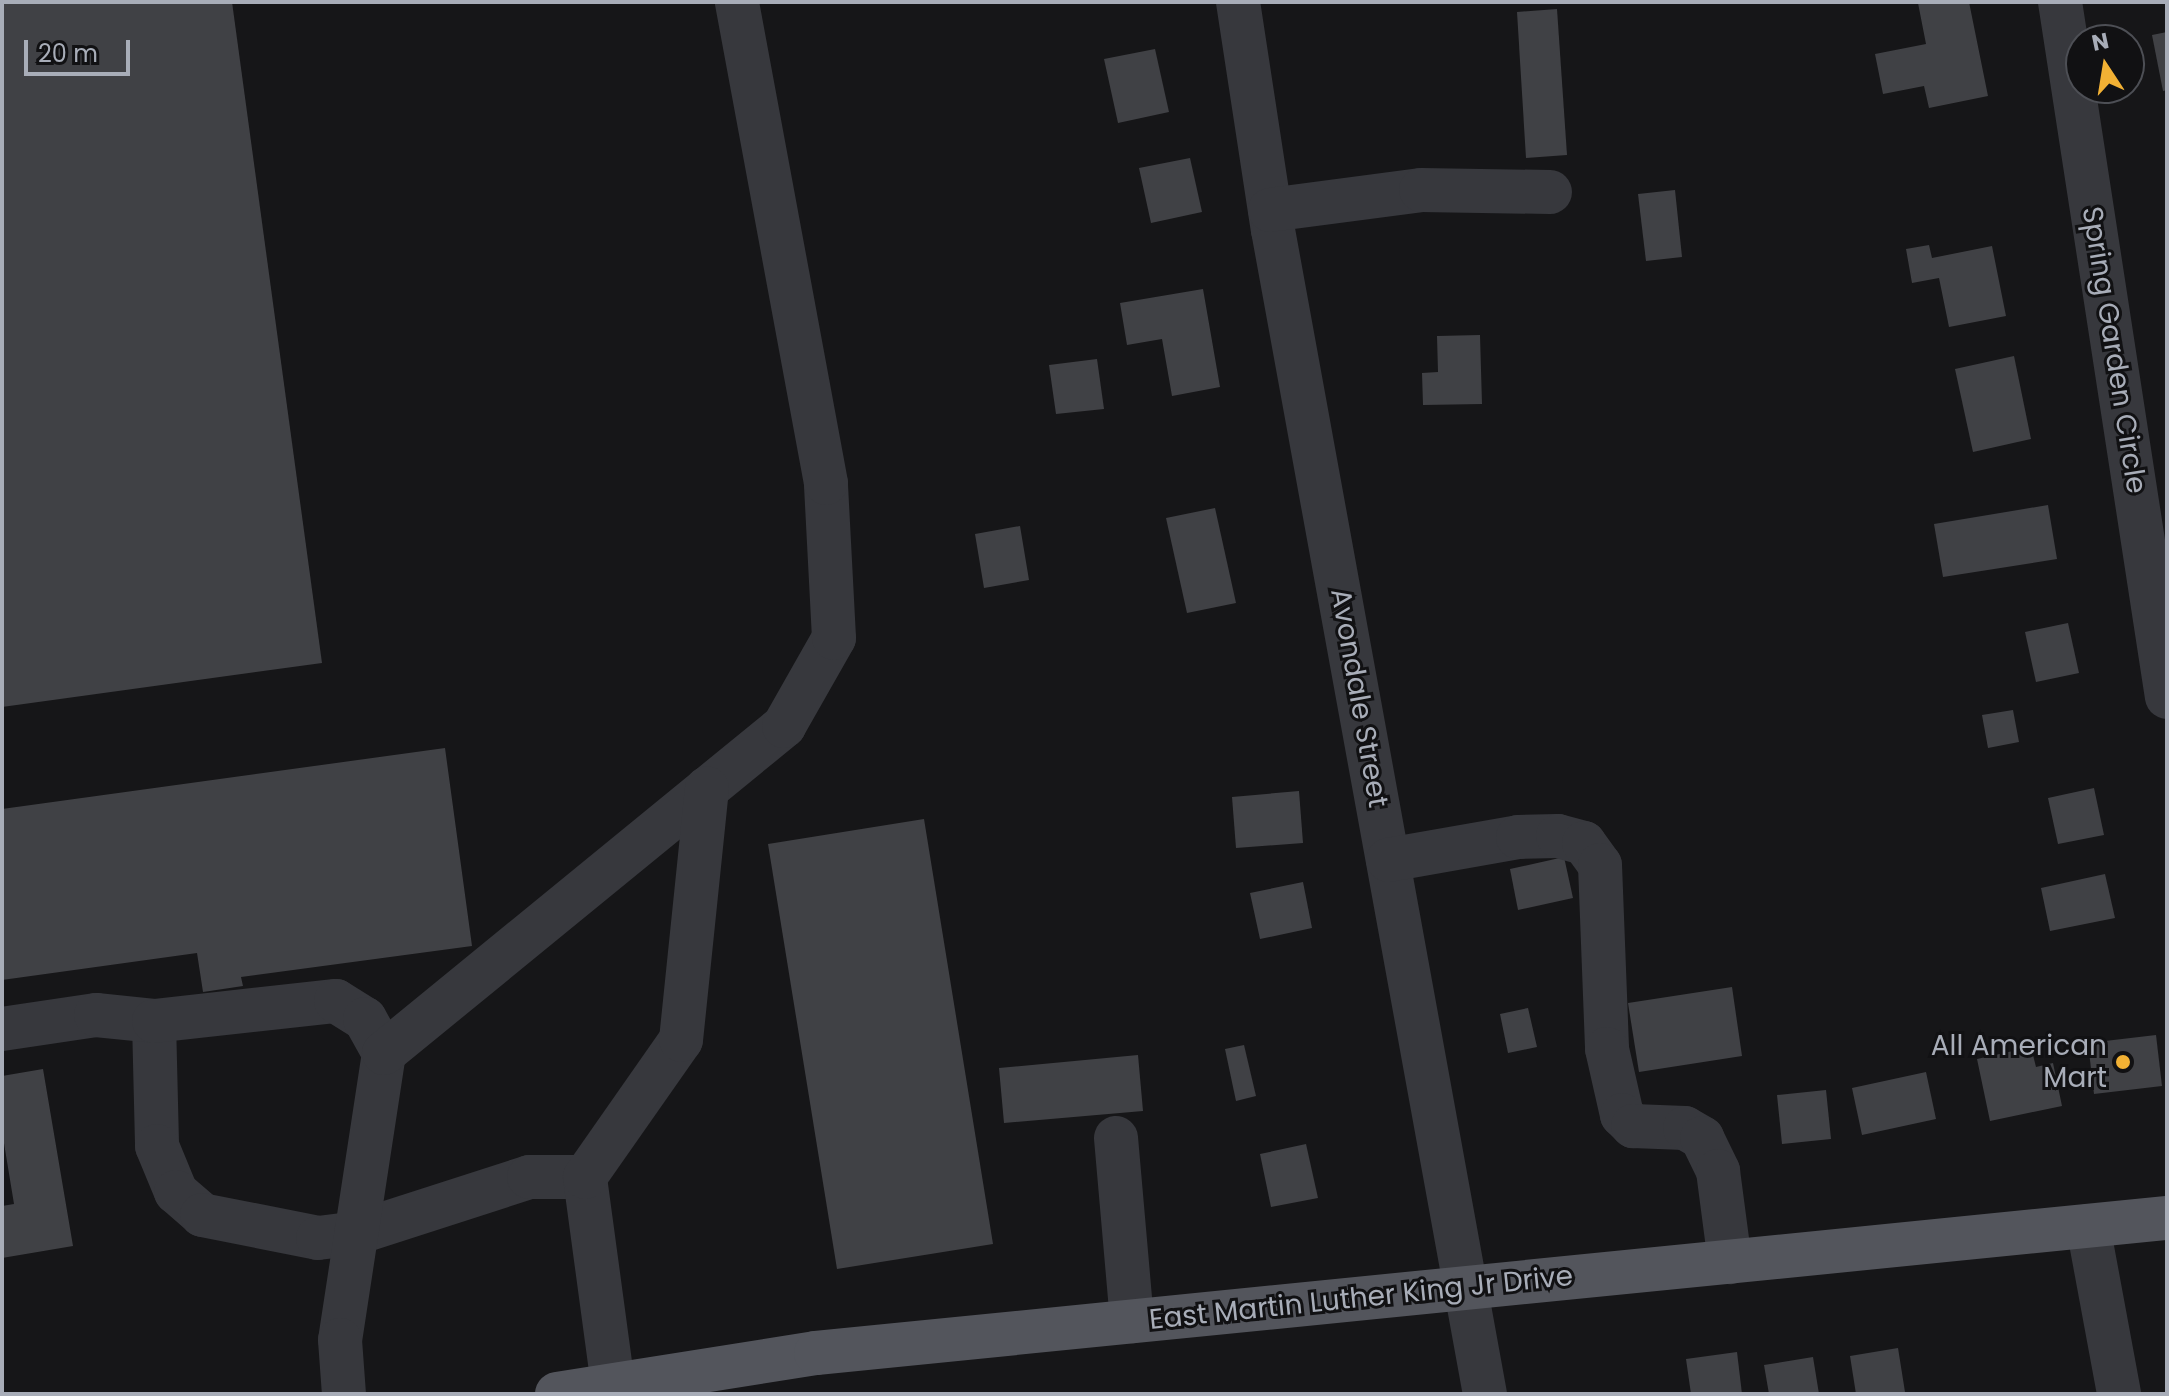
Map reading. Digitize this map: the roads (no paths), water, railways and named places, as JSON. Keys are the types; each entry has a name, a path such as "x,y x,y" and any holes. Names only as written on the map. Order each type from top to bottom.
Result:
{"main road":[{"name":"East Martin Luther King Jr Drive","path":"557,1394 816,1353 2167,1218"}],"street":[{"path":"384,1053 784,726 834,638 826,483 737,2"},
{"name":"Avondale Street","path":"1238,2 1270,210 1463,1288 1485,1394"},
{"name":"Spring Garden Circle","path":"2060,2 2167,697"},
{"path":"1270,210 1421,190 1550,192"},
{"path":"613,1385 585,1177 681,1040 707,788"},
{"path":"1388,860 1518,837 1558,836 1584,843 1600,865 1607,1049 1622,1115 1633,1126 1685,1128 1702,1138 1718,1171 1730,1262"},
{"path":"2,1029 96,1015 154,1021 336,1001 365,1019 384,1053 340,1340 344,1394"},
{"path":"154,1021 157,1146 176,1192 202,1215 318,1238 356,1233 529,1177 585,1177"},
{"path":"1116,1138 1132,1321"},
{"path":"2088,1226 2119,1394"}],"place":[{"name":"All American Mart","path":"2123,1062"}]}
